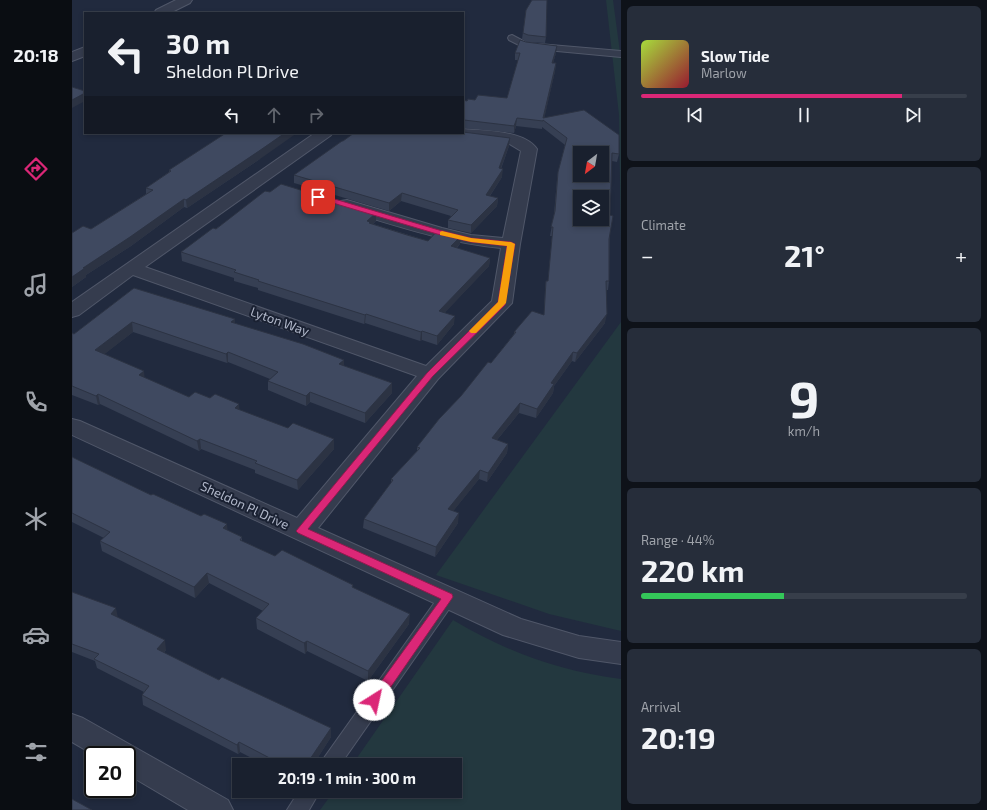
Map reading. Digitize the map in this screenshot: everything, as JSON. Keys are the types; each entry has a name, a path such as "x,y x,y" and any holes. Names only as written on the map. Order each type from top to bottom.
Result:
{"street":[{"path":"162,12 186,0"},
{"path":"72,57 84,51"},
{"path":"72,311 131,268 324,134"},
{"path":"301,531 430,374 502,303 511,244 529,149 512,139 464,134"},
{"path":"259,179 281,186"},
{"path":"333,201 437,232 471,240 511,244"},
{"name":"Lyton Way","path":"131,268 430,374"},
{"name":"Sheldon Pl Drive","path":"72,426 513,627 579,648 621,653"},
{"path":"72,727 105,746"},
{"path":"136,763 217,810"}],"lane":[{"path":"512,38 525,45 621,54"},
{"path":"333,758 448,597"},
{"path":"296,810 305,798"}],"shaded area":[{"path":"606,0 613,0 621,60 621,250 619,115"},
{"path":"621,322 621,631 549,614 436,575"},
{"path":"453,620 513,651 576,671 621,679 621,810 320,810 329,798 462,798 462,758 357,758"}],"building":[{"path":"532,0 547,0 546,37 523,33 526,10"},
{"path":"520,40 557,46 552,63 556,63 543,118 584,110 619,135 619,154 612,153 610,215 613,216 609,239 609,281 606,281 607,314 577,353 573,352 551,383 554,384 537,409 520,403 492,438 508,444 488,473 480,470 448,509 459,513 436,547 364,519 393,480 391,479 420,448 417,447 439,419 461,396 488,362 491,363 532,311 544,315 546,281 548,281 553,227 551,227 555,211 558,172 567,138 543,120 517,118 514,126 464,120 464,100 475,100 478,95 507,98 520,53 515,53"},
{"path":"72,87 84,91 84,94 72,100"},
{"path":"464,132 510,138 499,168 503,169 486,195 498,198 471,225 448,220 458,210 402,193 389,203 294,175 353,134 464,134"},
{"path":"224,134 284,134 186,200 184,199 72,277 72,233 83,226 91,229 153,190 146,188 171,171 169,170"},
{"path":"281,184 376,213 367,221 370,222 369,223 407,235 428,241 438,230 461,236 451,246 490,258 439,311 455,316 437,336 258,281 259,280 234,272 236,270 181,252 213,228 216,229 265,191 270,192"},
{"path":"134,288 235,319 231,322 303,344 344,360 339,364 392,383 365,413 310,392 306,396 268,381 278,372 228,352 226,354 132,322 95,350 144,371 139,375 189,397 195,392 210,398 215,394 239,404 235,408 288,428 293,423 334,439 297,480 255,463 257,461 200,439 197,441 98,394 96,396 72,386 72,333 74,334"},
{"path":"72,457 151,495 153,494 201,516 204,514 227,524 223,528 242,537 240,540 275,556 282,550 353,585 352,587 410,614 368,671 307,641 304,643 256,618 269,604 207,573 194,587 100,541 110,532 72,513"},
{"path":"72,592 116,608 111,614 165,640 157,649 219,680 222,677 331,728 311,758 270,758 239,742 237,745 142,695 149,686 94,659 99,654 72,644"},
{"path":"72,799 92,810 72,810"}],"slow traffic":[{"path":"442,233 471,240 511,244 502,303 474,331"}],"route":[{"path":"318,197 437,232 471,240 511,244 502,303 430,374 301,531 448,597 374,700"}]}
